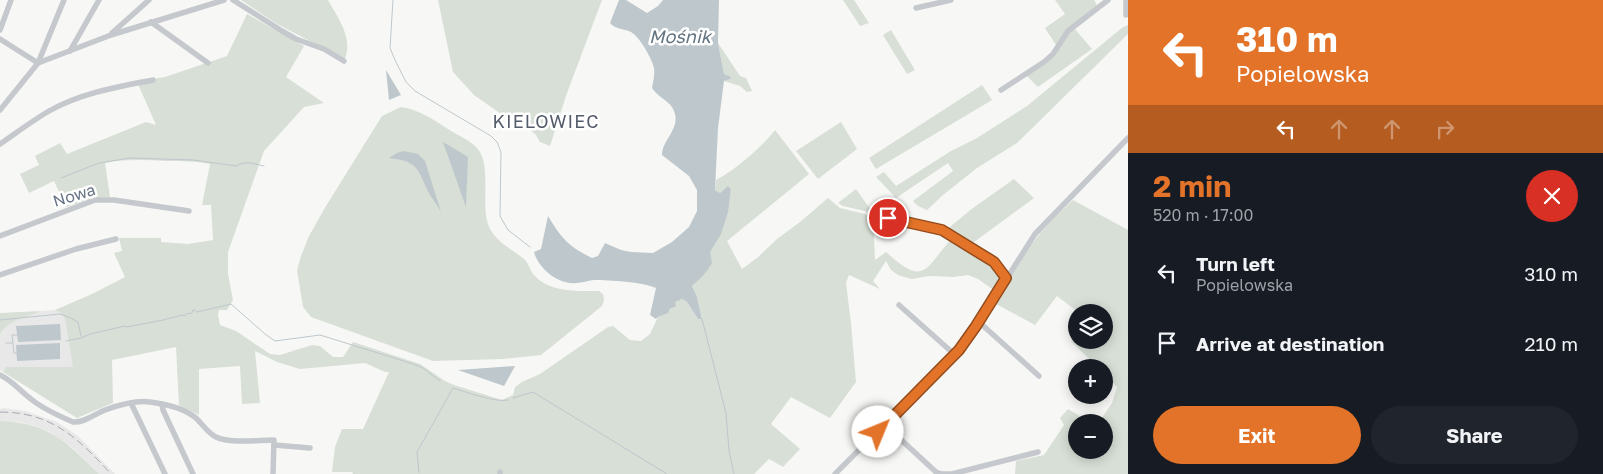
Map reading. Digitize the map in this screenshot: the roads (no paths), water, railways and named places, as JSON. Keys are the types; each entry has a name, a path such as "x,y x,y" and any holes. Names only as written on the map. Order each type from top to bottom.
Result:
{"street":[{"path":"0,30 11,0"},
{"path":"0,110 38,63 64,0"},
{"path":"70,51 99,0"},
{"path":"111,34 149,0"},
{"path":"38,63 111,34 224,0"},
{"path":"233,0 282,32 324,49 344,61"},
{"path":"916,8 951,0"},
{"path":"1001,90 1044,62 1053,54 1068,30 1099,2 1108,0"},
{"path":"1126,0 1126,15"},
{"path":"151,22 208,63"},
{"path":"0,38 38,63"},
{"path":"0,144 49,111 82,96 153,80"},
{"path":"835,474 954,354 979,322 1035,234 1128,138"},
{"name":"Nowa","path":"0,236 95,200 114,200 189,211"},
{"path":"888,218 942,230 994,262 1006,278"},
{"path":"0,275 76,249 116,239"},
{"path":"899,305 954,354"},
{"path":"979,322 1039,376"},
{"path":"0,375 12,382 40,406 75,422 106,410 144,401 162,404 190,413 211,433 221,439 274,440 273,474"},
{"path":"131,403 165,474"},
{"path":"162,404 163,410 193,474"},
{"path":"885,425 936,472 942,474 952,474 1038,452"},
{"path":"274,445 310,448"}],"water":[{"name":"Mośnik","path":"619,0 626,0 647,13 658,6 663,0 719,0 718,43 724,74 731,77 724,81 718,128 715,190 720,193 728,186 731,189 728,212 721,234 710,252 712,263 692,286 697,297 702,319 698,319 687,302 682,299 675,302 676,306 670,309 668,313 656,319 650,315 656,288 643,284 617,281 565,282 548,273 539,263 534,252 541,249 548,216 566,241 577,250 592,258 598,256 605,243 621,250 653,253 672,242 689,227 697,211 697,190 689,176 662,155 676,121 672,107 652,88 654,68 651,59 642,43 631,32 615,27 610,23"},
{"path":"386,70 401,95 389,100"},
{"path":"443,142 468,157 466,207"},
{"path":"404,151 418,154 425,161 441,212 416,168 412,164 399,159 389,158"},
{"path":"60,324 61,340 18,342 16,326"},
{"path":"60,343 60,359 17,361 16,345"},
{"path":"515,366 504,386 458,370"}],"waterway":[{"path":"393,0 390,48 406,82 415,91 491,136 497,142 501,152 500,216 508,230 530,247"},
{"path":"61,178 99,163 130,158 193,160 236,166 250,163 264,166"},
{"path":"66,341 125,326 185,316 192,313 193,310 197,312 231,304 275,341 320,335 410,363 423,368 440,381"},
{"path":"0,320 60,314 78,322 81,336"},
{"path":"702,319 726,413 729,451 734,474"},
{"path":"17,335 12,335 14,353 17,353"},
{"path":"6,343 12,343"},
{"path":"419,473 417,452 453,388 489,399 508,400"},
{"path":"513,398 533,392 667,474"}],"railway":[{"path":"0,412 18,413 50,422 76,439 111,474"}],"district":[{"name":"KIELOWIEC","path":"546,122"}]}
